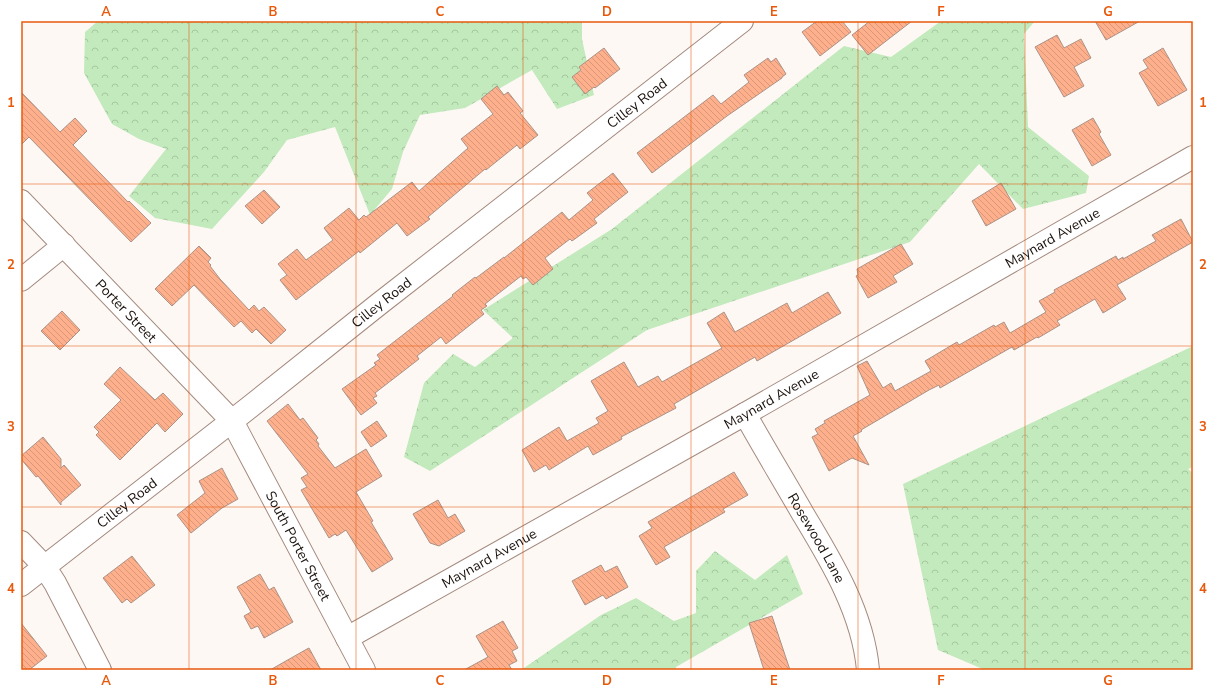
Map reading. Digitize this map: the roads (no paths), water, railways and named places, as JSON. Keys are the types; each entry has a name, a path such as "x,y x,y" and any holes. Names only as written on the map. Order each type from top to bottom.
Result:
{"street":[{"name":"Cilley Road","path":"21,584 232,421 385,299 742,21"},
{"name":"Maynard Avenue","path":"347,638 745,414 1193,157"},
{"name":"Porter Street","path":"21,201 232,421"},
{"path":"21,280 64,245"},
{"name":"Rosewood Lane","path":"745,414 830,560 851,604 866,651 868,670"},
{"name":"South Porter Street","path":"232,421 364,670"},
{"path":"21,542 44,566 55,583 100,670"}]}
